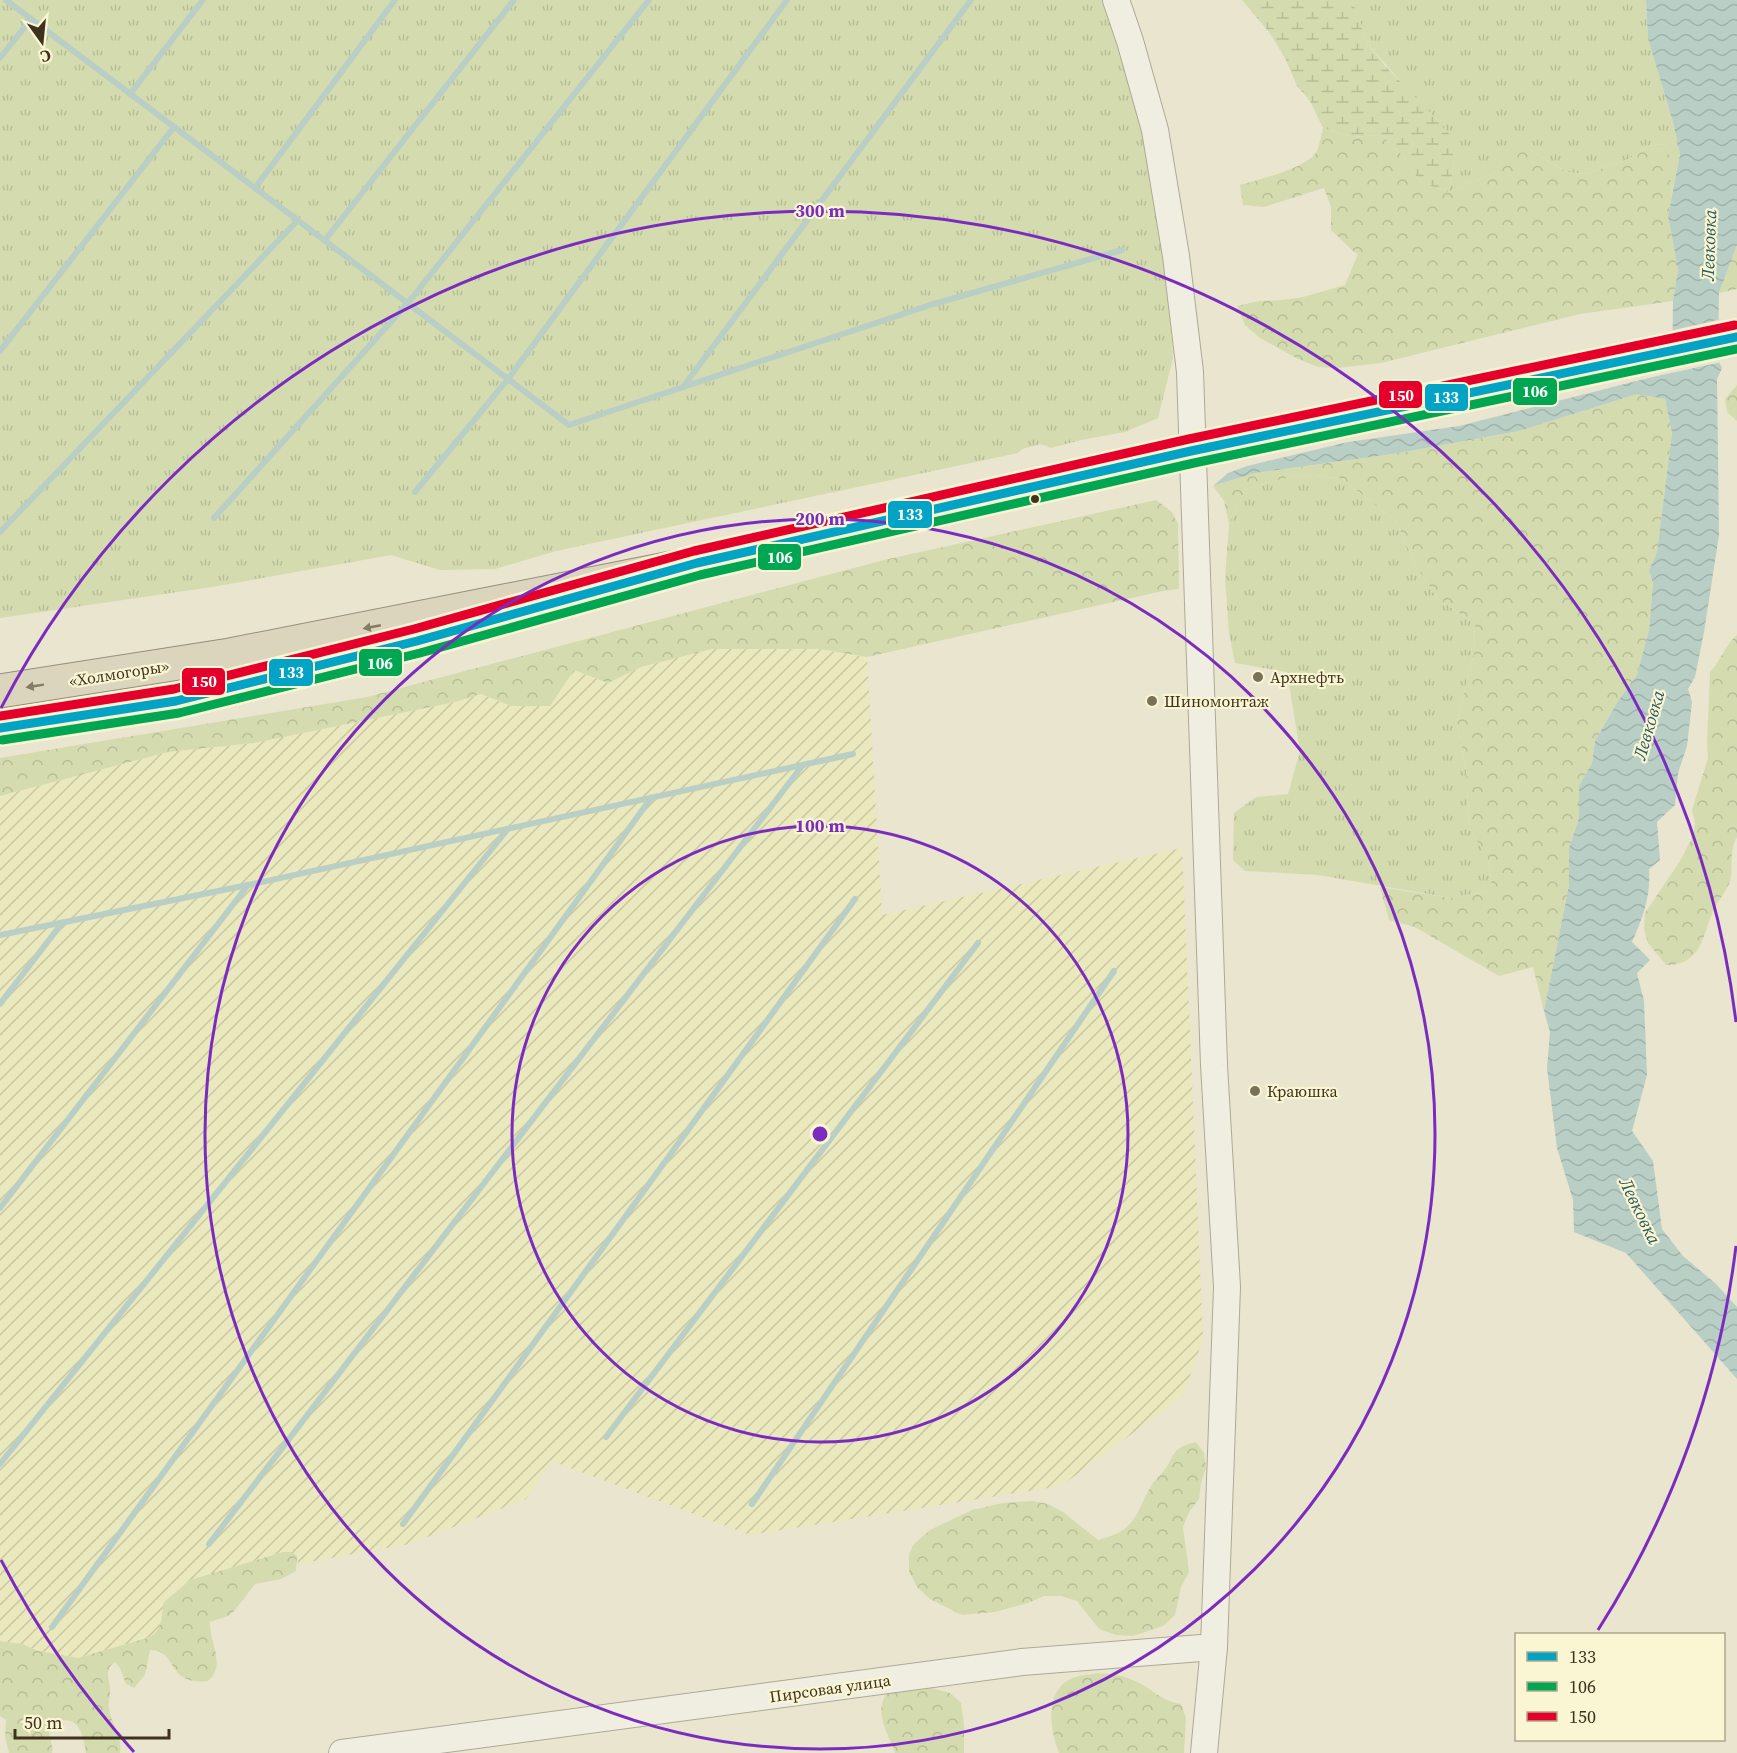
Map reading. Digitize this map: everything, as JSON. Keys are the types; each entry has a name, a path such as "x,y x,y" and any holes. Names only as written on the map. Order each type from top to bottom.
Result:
{"highway":[{"name":"«Холмогоры»","path":"0,692 230,655 697,563 1191,451 1737,338"},
{"name":"«Холмогоры»","path":"0,728 176,701 417,641 697,563"}],"street":[{"path":"1116,0 1155,130 1176,256 1190,372 1214,1065 1227,1287 1214,1647 1203,1753"},
{"name":"Пирсовая улица","path":"342,1753 1022,1662 1214,1647"}],"shaded area":[{"path":"712,649 819,649 867,657 882,915 1182,848 1203,1339 1183,1396 1061,1486 750,1535 552,1461 526,1499 409,1544 298,1564 297,1556 283,1552 190,1580 169,1596 159,1629 147,1638 78,1658 38,1651 23,1644 0,1641 0,796 168,752 254,743 455,702 481,694 511,706 574,670 608,683 641,667"}],"green space":[{"path":"0,0 1103,0 1147,139 1170,303 1173,358 1158,418 1125,432 1051,448 1041,444 1022,449 1018,453 556,551 495,569 440,570 391,555 212,587 0,618"},
{"path":"1242,0 1352,0 1368,44 1387,68 1449,134 1454,162 1449,192 1420,182 1404,157 1382,135 1351,137 1323,128 1310,101 1297,86 1285,58 1269,32"},
{"path":"1352,0 1646,0 1648,39 1673,122 1680,154 1672,194 1667,144 1647,146 1629,159 1586,174 1566,172 1530,150 1495,173 1449,192 1454,162 1406,88 1368,44"},
{"path":"1323,128 1351,137 1382,135 1404,157 1420,182 1449,192 1495,173 1507,154 1530,150 1566,172 1586,174 1629,159 1647,146 1668,144 1672,194 1668,216 1678,269 1673,301 1580,314 1381,363 1337,368 1318,367 1298,359 1260,338 1245,325 1237,306 1259,301 1303,297 1345,285 1358,254 1331,230 1331,207 1324,188 1264,207 1243,205 1240,185 1304,163 1317,151"},
{"path":"1737,245 1737,289 1719,293"},
{"path":"1737,385 1737,421 1727,412 1725,399"},
{"path":"1637,394 1665,399 1672,433 1657,552 1649,571 1653,583 1649,630 1637,675 1618,701 1595,741 1592,763 1579,786 1579,818 1569,848 1569,885 1544,1011 1533,967 1499,976 1415,927 1389,920 1380,887 1451,898 1492,890 1489,861 1469,827 1466,770 1457,722 1474,653 1475,624 1437,598 1415,564 1396,521 1341,478 1297,475 1246,489 1229,524 1224,501 1213,486 1255,473 1399,453 1519,431"},
{"path":"1297,475 1341,478 1396,521 1415,564 1437,598 1475,624 1474,653 1457,722 1466,770 1469,827 1489,861 1492,890 1451,898 1318,875 1245,871 1233,860 1234,813 1256,797 1288,794 1300,751 1287,672 1235,663 1229,633 1225,578 1229,524 1246,489"},
{"path":"1156,500 1172,512 1178,524 1179,589 867,657 819,649 712,649 641,667 608,683 574,670 550,706 511,706 481,694 455,702 254,743 168,752 0,796 0,758 367,697 884,560"},
{"path":"1737,635 1737,837 1732,852 1731,878 1715,907 1695,954 1678,964 1666,965 1648,943 1644,929 1645,913 1680,861 1693,836 1695,824 1692,810 1708,758 1710,672"},
{"path":"1196,1442 1204,1453 1206,1468 1199,1499 1189,1512 1183,1527 1189,1572 1181,1587 1175,1615 1163,1626 1133,1636 1116,1635 1099,1629 1077,1601 1061,1596 1044,1596 995,1612 962,1615 930,1599 917,1587 909,1571 909,1554 914,1544 930,1530 972,1510 1003,1503 1032,1501 1048,1504 1063,1512 1098,1540 1120,1532 1133,1520 1152,1484 1177,1450"},
{"path":"283,1552 291,1552 297,1556 296,1571 281,1579 255,1584 228,1616 210,1622 217,1660 216,1668 208,1681 194,1681 185,1678 178,1673 165,1656 150,1650 145,1675 134,1688 126,1684 115,1662 110,1667 108,1673 109,1707 120,1741 120,1753 86,1753 80,1731 77,1726 67,1720 50,1725 52,1753 9,1753 5,1737 6,1720 0,1716 0,1641 23,1644 38,1651 78,1658 147,1638 159,1628 164,1602 190,1580"},
{"path":"1098,1673 1130,1679 1167,1700 1181,1704 1186,1718 1184,1753 1059,1753 1051,1713 1056,1693 1061,1685 1070,1679"},
{"path":"928,1687 950,1693 961,1703 964,1753 895,1753 881,1713 884,1697 890,1690"}],"water":[{"name":"Левковка","path":"1646,0 1737,0 1737,245 1719,293 1718,360 1722,368 1717,379 1719,535 1695,677 1688,689 1692,702 1687,746 1678,773 1675,805 1657,822 1660,860 1649,869 1649,888 1645,906 1632,942 1650,960 1637,973 1644,1001 1647,1075 1632,1131 1653,1161 1662,1229 1683,1256 1716,1284 1737,1307 1737,1379 1626,1253 1574,1232 1573,1200 1557,1148 1547,1068 1550,1032 1544,1011 1569,885 1569,848 1579,818 1579,786 1592,763 1595,741 1618,701 1637,675 1649,630 1653,583 1649,571 1657,552 1672,433 1665,399 1637,394 1519,431 1399,453 1255,473 1213,486 1228,473 1247,466 1348,442 1459,426 1672,372 1673,301 1678,269 1668,216 1680,154 1673,122 1648,39"}],"pier":[{"path":"1722,319 1722,362 1629,382 1629,379 1669,369 1669,331"}],"waterway":[{"path":"6,0 569,425 930,305 1122,250"},
{"path":"130,94 203,0"},
{"path":"255,188 395,0"},
{"path":"325,240 514,0"},
{"path":"214,518 408,303 649,0"},
{"path":"415,492 508,379 787,0"},
{"path":"683,387 971,0"},
{"path":"0,58 31,19"},
{"path":"0,351 174,127"},
{"path":"0,532 298,220"},
{"path":"0,935 248,885 853,754"},
{"path":"209,1544 802,766"},
{"path":"52,1627 651,798"},
{"path":"0,1464 507,830"},
{"path":"0,1208 248,885"},
{"path":"403,1524 855,899"},
{"path":"0,1004 62,923"},
{"path":"606,1437 978,943"},
{"path":"752,1504 1114,971"}],"transit line":[{"name":"150","path":"0,716 174,689 414,629 694,551 1189,439 1735,325"},
{"name":"133","path":"0,728 176,701 417,641 697,563 1191,451 1737,337"},
{"name":"106","path":"2,740 179,713 420,653 700,575 1194,463 1737,349"}],"place":[{"name":"Архнефть","path":"1258,677"},
{"name":"Шиномонтаж","path":"1152,701"},
{"name":"Краюшка","path":"1255,1091"}]}
